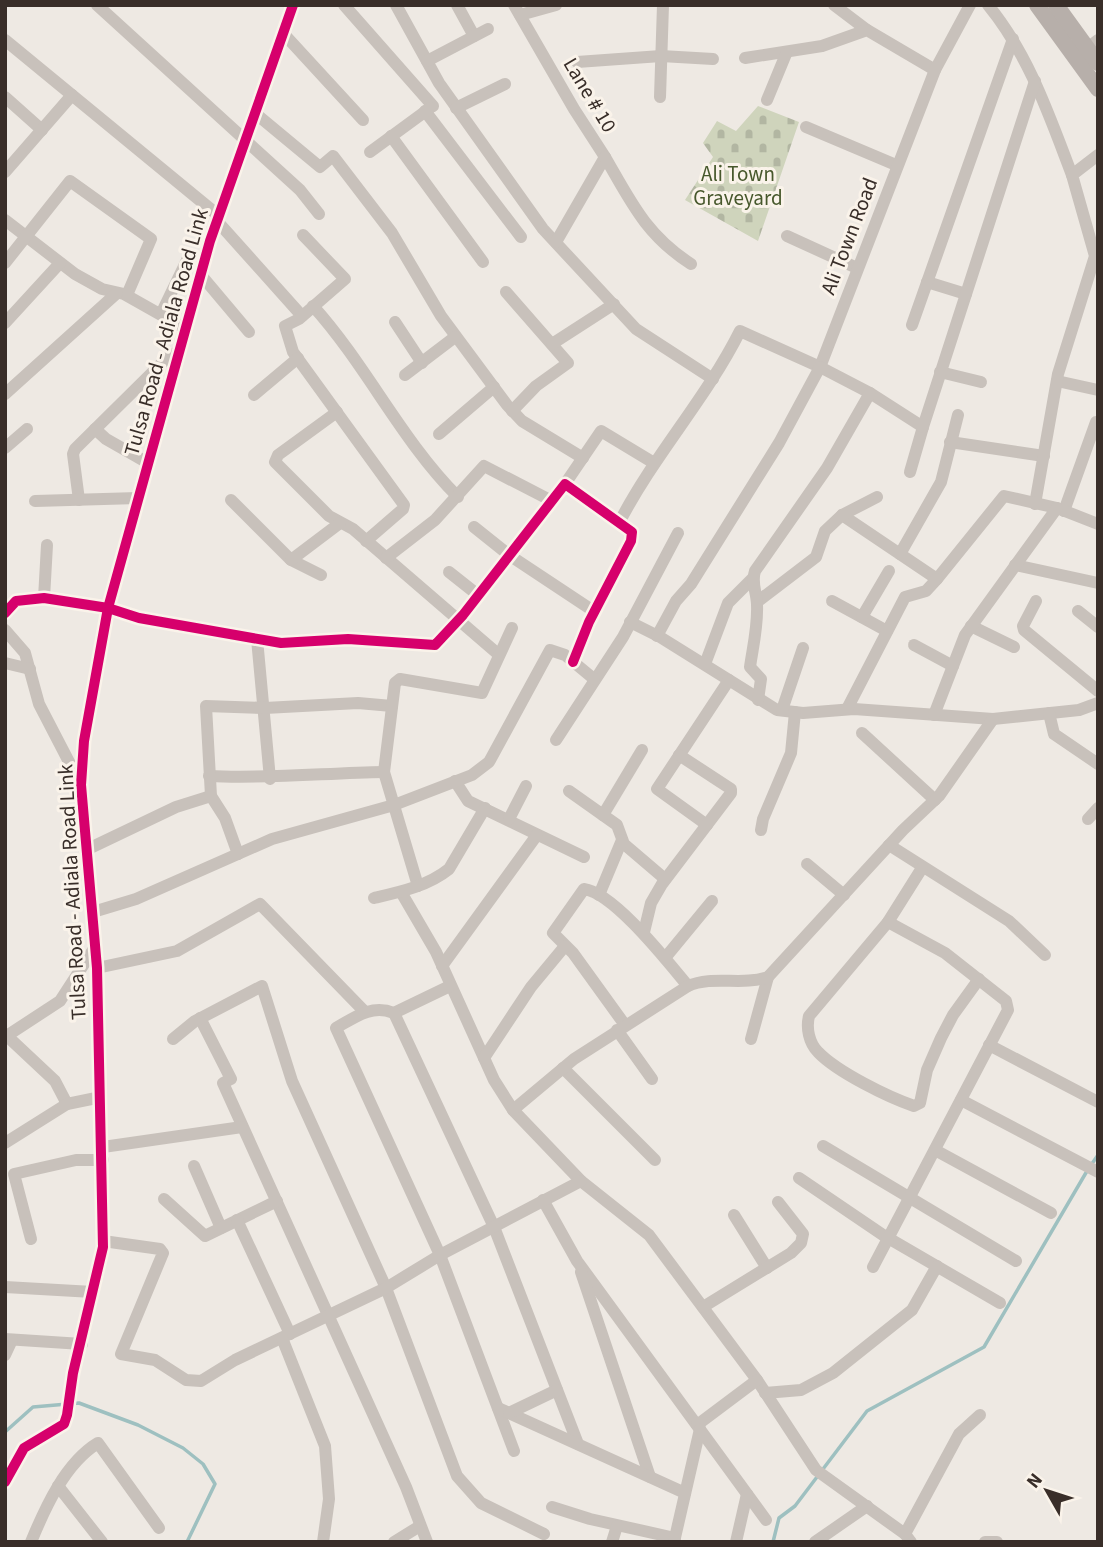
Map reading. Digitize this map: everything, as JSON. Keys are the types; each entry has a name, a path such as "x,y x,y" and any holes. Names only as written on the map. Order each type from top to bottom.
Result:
{"main road":[{"path":"1037,5 1086,49 1098,89"},
{"path":"1056,5 1098,63"}],"street":[{"path":"97,5 300,190 319,214"},
{"name":"Tulsa Road - Adiala Road Link","path":"5,1482 24,1448 64,1424 103,1241 103,1147 96,947 81,785 84,741 108,608 218,219 293,5"},
{"path":"344,5 429,109 521,237"},
{"path":"396,5 447,95 543,229 636,329 713,379"},
{"path":"457,5 474,36"},
{"path":"517,10 555,5"},
{"path":"660,97 663,5"},
{"path":"834,5 867,30 935,70"},
{"name":"Ali Town Road","path":"657,636 676,601 691,584 779,443 820,367 935,70 970,5"},
{"path":"988,5 1013,39 1035,81 1072,174 1095,256 1057,381 1035,504"},
{"name":"Lane # 10","path":"517,10 605,157 556,242"},
{"path":"427,61 488,29"},
{"path":"745,58 786,54 867,30"},
{"path":"283,33 363,120"},
{"path":"912,325 1013,39"},
{"path":"5,40 218,219 302,316"},
{"path":"767,100 786,54"},
{"path":"577,62 661,56 713,59"},
{"path":"910,472 1035,81"},
{"path":"456,108 505,84"},
{"path":"7,166 72,95"},
{"path":"370,152 447,95"},
{"path":"5,97 42,130"},
{"path":"255,113 320,167 332,156 392,233 455,337 512,411 522,421 583,458"},
{"path":"806,127 896,165"},
{"path":"391,136 483,262"},
{"path":"1072,174 1098,155"},
{"path":"605,157 636,212 661,244 691,264"},
{"path":"5,263 70,181 151,239 122,294 5,394"},
{"path":"5,220 26,239 102,289 122,294 186,328"},
{"path":"303,235 345,279 302,316 285,326 285,334 298,358 404,505 366,541"},
{"path":"787,236 857,268"},
{"path":"161,314 189,256"},
{"path":"5,323 60,263"},
{"path":"201,275 249,332"},
{"path":"927,282 966,294"},
{"path":"506,292 568,363 536,386 512,411"},
{"path":"552,344 614,304"},
{"path":"313,306 372,383 429,468 458,496"},
{"path":"395,322 422,362"},
{"path":"619,523 654,463 722,366 740,331 870,393 923,427"},
{"path":"405,375 455,337"},
{"path":"79,500 72,454 167,358 180,351"},
{"path":"254,396 298,358"},
{"path":"940,372 981,382"},
{"path":"1057,381 1098,390"},
{"path":"439,434 494,387"},
{"path":"705,664 728,603 752,579 827,468 870,393"},
{"path":"337,412 278,455 275,462 340,523 366,541 498,654"},
{"path":"900,554 941,482 958,415"},
{"path":"934,715 971,626 1015,565 1060,510 1097,419"},
{"path":"5,448 27,429"},
{"path":"95,429 106,439 148,463"},
{"path":"5,613 16,601 44,598 108,608 139,618 281,643 348,639 435,645 458,621 552,501 601,431 654,463"},
{"path":"950,442 1044,456"},
{"path":"386,558 435,520 484,466 552,501"},
{"path":"565,484 632,532 631,541 573,662"},
{"path":"847,709 905,597 926,591 1004,496 1060,510 1098,524"},
{"path":"757,602 816,557 825,531 842,515 877,497"},
{"path":"35,501 138,498"},
{"path":"231,500 257,529 291,560 321,575"},
{"path":"842,515 937,579"},
{"path":"291,560 340,523"},
{"path":"474,527 509,555 595,612"},
{"path":"556,740 630,622 678,534"},
{"path":"44,598 47,545"},
{"path":"1015,565 1098,583"},
{"path":"862,617 889,571"},
{"path":"449,572 478,595"},
{"path":"752,579 757,602 750,667 761,679 758,700"},
{"path":"832,601 887,631"},
{"path":"1036,601 1023,626 1024,631 1098,691"},
{"path":"1078,611 1098,627"},
{"path":"630,622 705,664 758,700 782,710 795,712 847,709 993,719 1080,710 1098,703"},
{"path":"971,626 1014,647"},
{"path":"418,886 384,772 395,683 400,679 482,693 512,628"},
{"path":"5,630 25,653 44,715 81,785"},
{"path":"257,639 270,779"},
{"path":"914,645 953,666"},
{"path":"782,710 803,648"},
{"path":"93,912 136,898 272,839 394,805 472,775 489,762 550,650 558,651 594,679"},
{"path":"5,663 30,669"},
{"path":"707,825 657,789 729,680"},
{"path":"237,854 225,818 211,796 206,706 265,708 358,703 392,706"},
{"path":"761,830 762,819 791,753 795,712"},
{"path":"1049,713 1054,734 1098,764"},
{"path":"751,1039 768,977 889,845 935,800 993,719"},
{"path":"862,733 935,800"},
{"path":"603,816 642,750"},
{"path":"644,932 651,902 665,879 726,804 730,789 679,755"},
{"path":"209,776 270,779 326,773 384,772"},
{"path":"455,781 468,801 584,857"},
{"path":"509,819 526,786"},
{"path":"569,791 620,828 622,840 598,895"},
{"path":"88,849 176,807 211,796"},
{"path":"374,898 418,886 449,869 485,808"},
{"path":"1088,819 1098,808"},
{"path":"442,966 537,835"},
{"path":"622,840 665,879"},
{"path":"889,845 1009,921 1045,955"},
{"path":"807,864 844,895"},
{"path":"922,868 888,922 809,1016 807,1028 819,1054 887,1097 914,1106 920,1103 927,1070 941,1038 953,1015 979,979"},
{"path":"652,1079 621,1028 565,946 553,933 584,889 616,907 619,913 644,932 688,986"},
{"path":"401,892 442,966 484,1058 513,1110 581,1181 649,1235 757,1380 816,1470 911,1539 959,1434 980,1415"},
{"path":"665,958 712,901"},
{"path":"97,968 177,951 261,904 365,1012"},
{"path":"873,1267 1008,1005 945,953 888,922"},
{"path":"484,1058 531,987 565,946"},
{"path":"67,1104 55,1081 6,1037 60,1001 96,947"},
{"path":"513,1110 563,1068 688,986 697,982 756,981 768,977"},
{"path":"173,1039 200,1018 262,986 292,1082 386,1287 457,1476 474,1498 544,1534"},
{"path":"394,1013 450,986"},
{"path":"514,1451 503,1411 440,1255 336,1028 365,1012 386,1010 394,1013 494,1227 578,1444"},
{"path":"200,1018 231,1079 223,1083 242,1127 329,1314 427,1542"},
{"path":"989,1045 1098,1102"},
{"path":"563,1068 655,1160"},
{"path":"5,1143 67,1104 101,1097"},
{"path":"961,1100 1092,1169"},
{"path":"103,1147 242,1127"},
{"path":"823,1146 909,1200 1016,1261"},
{"path":"935,1150 1051,1213"},
{"path":"31,1239 10,1184 17,1172 76,1160 103,1160"},
{"path":"194,1167 221,1228"},
{"path":"799,1178 888,1238 1000,1303"},
{"path":"103,1241 160,1249 163,1253 121,1354 155,1360 186,1380 201,1381 235,1360 386,1287 440,1255 581,1181"},
{"path":"164,1199 203,1236 277,1201"},
{"path":"543,1200 577,1261 766,1520"},
{"path":"702,1307 791,1253 803,1237 778,1202"},
{"path":"734,1215 767,1268"},
{"path":"237,1220 286,1336 325,1446 329,1499 323,1542"},
{"path":"577,1261 650,1477"},
{"path":"765,1393 801,1390 833,1373 912,1310 937,1266"},
{"path":"5,1287 93,1292"},
{"path":"5,1355 9,1340 82,1344"},
{"path":"552,1507 675,1540 698,1427 757,1380"},
{"path":"503,1411 557,1390"},
{"path":"503,1411 685,1493"},
{"path":"30,1542 58,1486 90,1448 98,1443 159,1528"},
{"path":"58,1486 102,1542"},
{"path":"736,1542 747,1494"},
{"path":"815,1542 867,1506"},
{"path":"394,1542 420,1525"},
{"path":"612,1542 617,1526"},
{"path":"985,1542 997,1542"}],"green space":[{"name":"Ali Town Graveyard","path":"758,106 799,122 758,241 685,200 713,157 703,143 717,121 736,131"}],"waterway":[{"path":"1091,1165 1098,1155"},
{"path":"773,1542 779,1518 795,1506 867,1411 984,1347 1087,1171"},
{"path":"5,1432 33,1407 79,1403 138,1425 183,1448 203,1464 215,1484 187,1542"}],"cycle path":[{"path":"5,1482 24,1448 64,1424 73,1373 103,1247 97,968 81,785 84,741 108,608 210,241 293,5"},
{"path":"5,613 16,601 44,598 108,608 139,618 281,643 348,639 435,645 463,615 565,484 632,532 631,541 589,622 573,662"}]}
